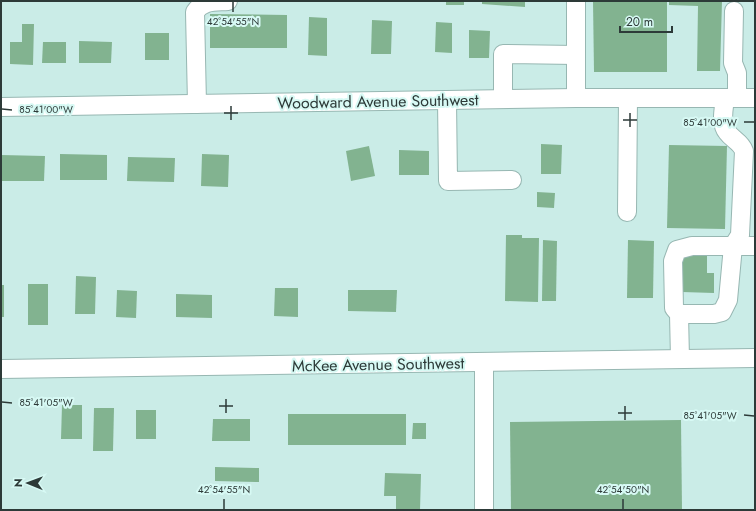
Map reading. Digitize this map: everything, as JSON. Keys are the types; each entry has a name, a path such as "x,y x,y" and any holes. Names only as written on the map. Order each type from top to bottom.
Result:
{"street":[{"path":"197,104 195,12 199,6 207,2 228,1"},
{"path":"576,1 576,98"},
{"path":"679,314 714,314 722,312 728,300 733,246 740,235 744,151 742,145 726,131 724,125 737,73 733,62 734,12"},
{"path":"503,100 503,54 576,55"},
{"name":"Woodward Avenue Southwest","path":"1,107 576,98 755,98"},
{"path":"627,212 628,98"},
{"path":"447,100 448,181 512,180"},
{"path":"680,359 679,314 674,308 673,261 676,250 683,247 755,246"},
{"name":"McKee Avenue Southwest","path":"1,369 755,358"},
{"path":"484,362 484,510"}],"building":[{"path":"446,1 464,1 464,5 446,5"},
{"path":"482,1 525,1 525,7 482,4"},
{"path":"593,1 667,1 667,72 594,72"},
{"path":"669,1 722,1 720,71 697,71 698,6 669,5"},
{"path":"210,14 287,15 287,48 210,48"},
{"path":"309,17 327,18 327,56 308,55"},
{"path":"372,20 392,21 391,54 371,54"},
{"path":"436,22 452,23 452,53 435,52"},
{"path":"22,24 34,24 33,65 10,64 10,42 22,42"},
{"path":"469,30 490,31 489,58 469,58"},
{"path":"145,33 169,33 169,60 145,60"},
{"path":"79,41 112,42 111,63 79,63"},
{"path":"43,42 66,42 66,63 42,63"},
{"path":"541,144 562,145 561,174 541,174"},
{"path":"669,145 727,146 725,229 667,228"},
{"path":"369,146 375,176 351,181 346,151"},
{"path":"399,150 429,151 429,175 399,175"},
{"path":"60,154 107,155 107,180 60,180"},
{"path":"202,154 229,155 228,187 201,186"},
{"path":"1,155 45,156 44,181 1,181"},
{"path":"128,157 175,158 174,182 127,181"},
{"path":"537,192 555,193 554,208 537,207"},
{"path":"506,235 522,235 522,238 539,238 538,302 505,301"},
{"path":"543,240 557,241 556,301 542,301"},
{"path":"628,240 654,241 653,298 627,298"},
{"path":"683,255 707,255 707,273 714,273 714,293 682,292"},
{"path":"76,276 96,277 95,314 75,314"},
{"path":"28,284 48,284 48,325 28,325"},
{"path":"1,285 4,285 4,317 1,317"},
{"path":"275,288 298,288 298,317 274,316"},
{"path":"117,290 137,291 136,318 116,317"},
{"path":"348,290 397,290 396,312 348,311"},
{"path":"176,294 212,295 212,318 176,317"},
{"path":"62,405 82,405 82,439 61,439"},
{"path":"94,408 114,408 113,451 93,451"},
{"path":"136,410 156,410 156,439 136,439"},
{"path":"288,414 406,414 406,445 288,445"},
{"path":"213,419 250,419 250,441 212,441"},
{"path":"681,420 682,510 511,510 510,422"},
{"path":"413,423 426,423 426,439 412,439"},
{"path":"215,467 259,468 259,482 215,481"},
{"path":"385,473 421,474 420,510 396,510 396,496 384,496"}]}
